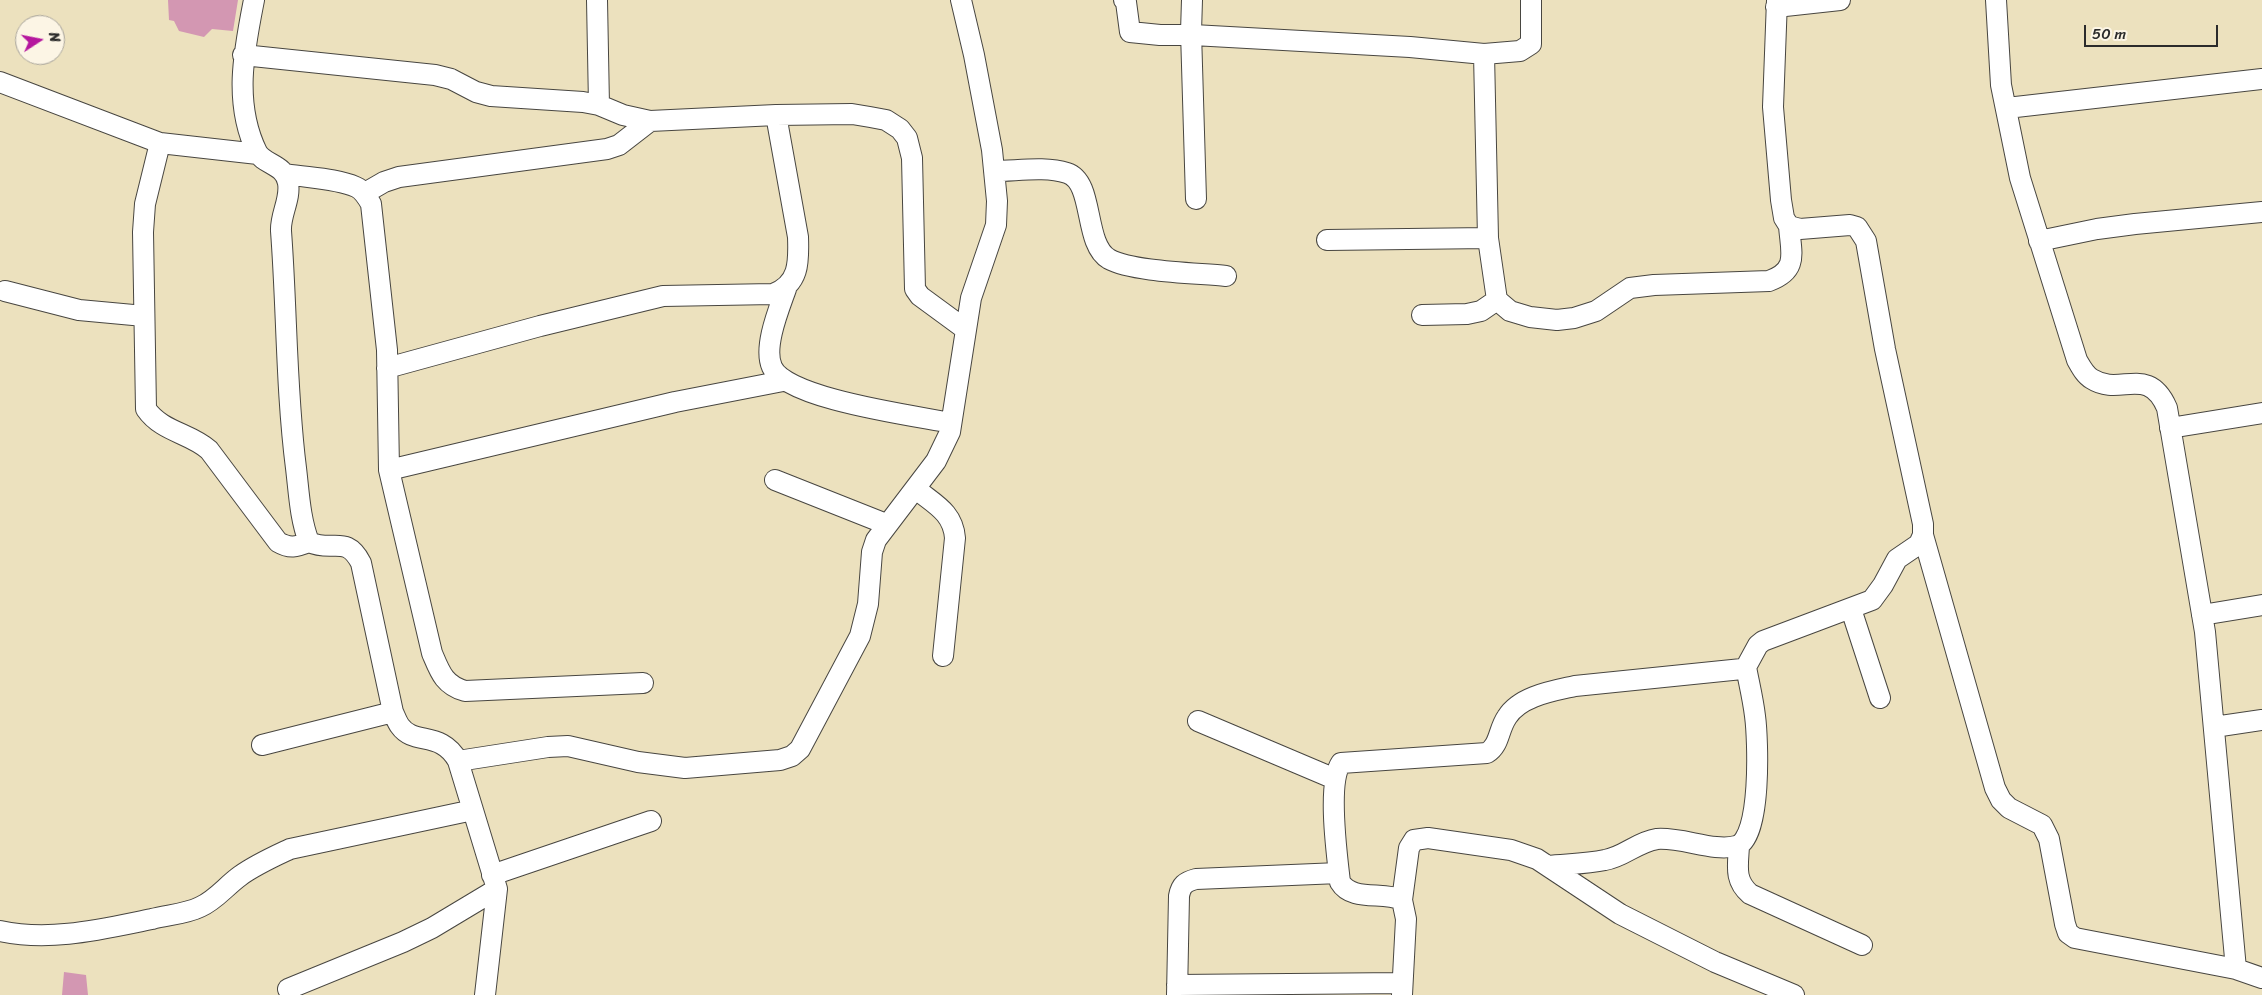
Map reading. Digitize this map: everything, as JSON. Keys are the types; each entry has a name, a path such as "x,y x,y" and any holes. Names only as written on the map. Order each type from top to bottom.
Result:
{"street":[{"path":"254,0 243,55 242,99 248,126 258,154"},
{"path":"597,0 599,105"},
{"path":"458,761 548,747 568,746 585,748 638,762 684,768 780,760 792,756 800,749 860,636 868,604 872,552 876,540 886,524 916,489 936,461 951,423 971,298 996,224 997,201 994,171 980,82 960,0"},
{"path":"1124,0 1126,2 1130,32 1160,36 1193,35 1410,47 1484,54 1520,51 1530,44 1531,0"},
{"path":"1192,0 1196,199"},
{"path":"1484,54 1488,238 1498,300 1510,312 1530,317 1557,320 1574,318 1596,311 1630,288 1654,285 1769,281 1788,271 1792,257 1789,226 1784,218 1781,200 1772,107 1776,4 1840,0"},
{"path":"1996,0 2001,85 2020,178 2077,360 2093,380 2107,384 2147,385 2154,388 2161,394 2167,408 2202,615 2236,969"},
{"path":"243,55 435,75 451,79 476,92 491,96 549,98 599,105 623,115 650,121 776,115 852,114 886,120 900,129 907,138 912,158 915,288 920,296 965,329"},
{"path":"2007,108 2262,79"},
{"path":"0,82 160,143 258,154 279,167 286,174 342,183 356,187 365,193 371,204 375,229 388,368 389,470 432,654 440,673 453,688 464,691 643,683"},
{"path":"776,115 798,237 797,264 794,277 786,289 774,327 769,354 772,368 784,381 822,397 951,423"},
{"path":"365,193 384,182 399,177 607,149 619,145 650,121"},
{"path":"160,143 145,204 142,232 146,409 162,426 201,443 209,450 278,542 293,548 309,542"},
{"path":"994,171 1052,170 1067,173 1076,178 1083,192 1099,247 1107,258 1150,268 1226,276"},
{"path":"286,174 288,189 280,229 292,436 303,527 309,542 317,546 346,546 355,551 361,563 393,712 400,727 406,732 442,743 452,751 458,761 495,882 494,921 485,995"},
{"path":"2039,241 2097,229 2135,224 2262,212"},
{"path":"1789,226 1800,229 1850,225 1857,227 1866,241 1886,350 1923,524 1923,535 1995,788 2001,800 2009,808 2042,825 2049,839 2064,924 2068,933 2075,938 2236,969 2262,978"},
{"path":"1327,240 1488,238"},
{"path":"388,368 540,326 664,296 773,294 786,289"},
{"path":"5,291 80,310 144,316"},
{"path":"1422,315 1467,314 1482,311 1498,300"},
{"path":"389,470 675,402 784,381"},
{"path":"2170,428 2262,413"},
{"path":"775,480 886,524"},
{"path":"916,489 950,517 954,526 955,538 943,656"},
{"path":"1402,900 1390,895 1353,894 1344,889 1340,882 1335,779 1336,770 1341,763 1352,760 1487,753 1495,748 1506,717 1516,707 1556,691 1576,686 1737,670 1768,638 1872,600 1883,585 1897,559 1919,544 1923,535"},
{"path":"2202,615 2262,605"},
{"path":"1850,609 1880,698"},
{"path":"1548,866 1605,860 1619,855 1638,844 1654,840 1670,838 1728,848 1739,846 1746,839 1755,809 1757,766 1751,657"},
{"path":"262,745 393,712"},
{"path":"2214,727 2262,720"},
{"path":"1198,721 1335,779"},
{"path":"0,931 49,935 86,932 199,908 211,901 240,876 270,858 290,849 473,810"},
{"path":"288,989 403,942 432,928 495,882 651,821"},
{"path":"1339,873 1196,879 1186,882 1180,888 1179,896 1177,990 1402,989 1406,919 1402,900 1409,848 1412,842 1418,838 1454,841 1510,850 1537,859 1620,914 1715,962 1794,995"},
{"path":"1739,846 1738,877 1741,887 1750,894 1862,945"}],"building":[{"path":"168,0 238,0 233,31 212,29 204,37 179,31 174,21 169,20"},
{"path":"64,972 86,975 88,995 62,995"}]}
